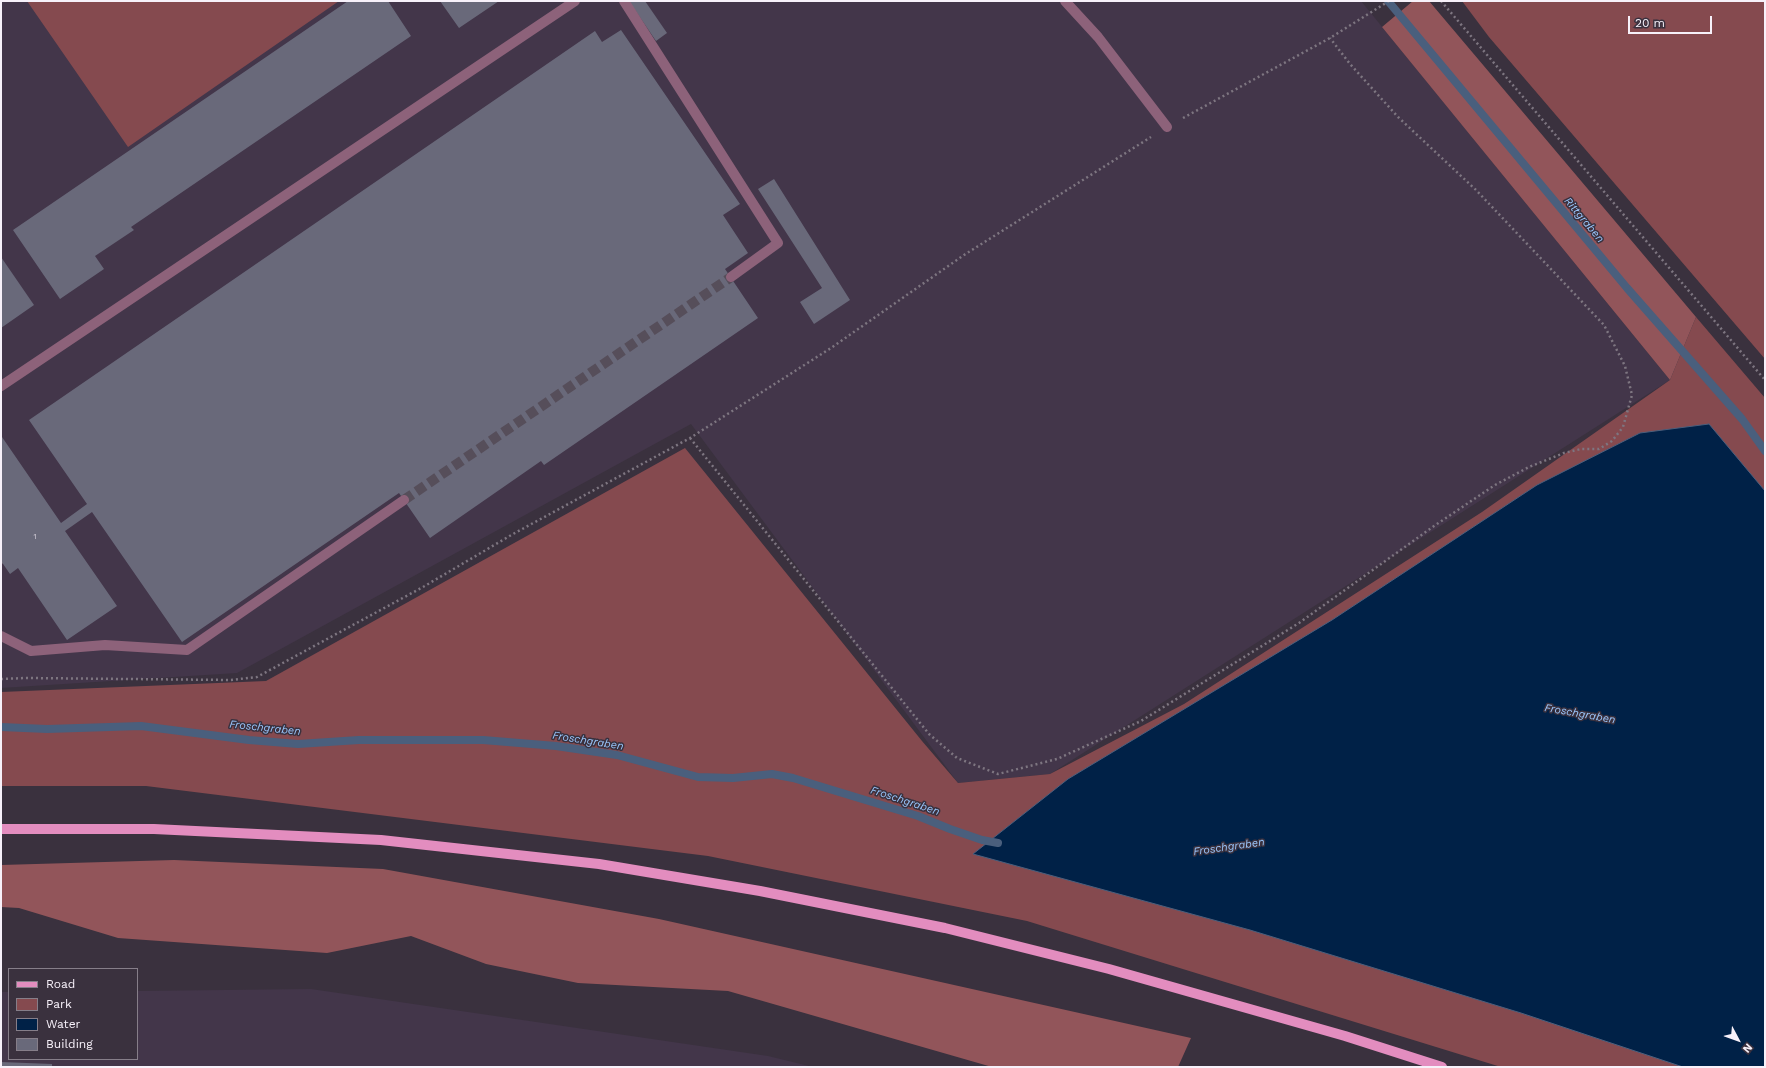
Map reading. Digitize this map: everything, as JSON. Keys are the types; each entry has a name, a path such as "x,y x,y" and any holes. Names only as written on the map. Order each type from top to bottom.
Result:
{"main road":[{"path":"1,829 154,829 382,840 599,864 760,890 945,928 1109,970 1345,1036 1442,1067"}],"lane":[{"path":"1,386 575,1"},
{"path":"624,1 778,243 731,277"},
{"path":"1065,1 1098,37 1167,127"},
{"path":"1,636 31,651 105,645 187,650 404,500"}],"path":[{"path":"1,679 231,680 258,677 423,587 513,534 690,438 831,348 964,254 1167,127 1330,38 1389,1"},
{"path":"1441,1 1765,380"},
{"path":"690,438 929,734 957,758 998,774 1057,759 1141,721 1299,623 1421,535 1495,485 1529,467 1564,453 1581,449 1599,449 1612,442 1623,427 1632,395 1625,366 1604,325 1476,190 1398,117 1350,64 1330,38"}],"shaded area":[{"path":"1,1 1361,1 1670,380 1050,774 958,783 691,424 237,673 1,688"},
{"path":"1413,1 1429,1 1696,317 1670,380 1382,27"},
{"path":"174,860 383,869 659,919 1191,1038 1178,1067 992,1067 728,991 578,983 486,964 411,936 327,953 118,938 19,908 1,907 1,865"},
{"path":"311,989 768,1056 813,1067 1,1067 1,992 8,992 8,1060 138,1060 138,991"}],"green space":[{"path":"27,1 339,1 128,147"},
{"path":"1462,1 1765,1 1765,359 1489,37"},
{"path":"1696,317 1765,398 1765,1067 1501,1067 1027,921 708,856 146,786 1,786 1,692 266,681 685,448 922,741 958,783 1050,774 1184,704 1482,512 1670,380"}],"water":[{"path":"1709,424 1765,491 1765,1067 1683,1067 1521,1013 1250,930 973,854 1068,779 1332,620 1537,485 1640,433"}],"building":[{"path":"348,1 388,1 411,36 131,227 134,230 95,256 104,269 60,299 13,230"},
{"path":"440,1 499,1 459,28"},
{"path":"629,1 645,1 667,33 656,41"},
{"path":"621,30 740,204 723,215 748,253 725,269 758,318 544,465 541,461 430,538 399,493 182,642 92,512 65,531 117,606 67,640 18,568 10,574 1,561 1,438 2,437 61,523 87,504 29,420 595,31 602,42"},
{"path":"774,179 850,300 814,324 800,302 822,288 758,189"},
{"path":"1,257 34,305 1,328"},
{"path":"1,1062 52,1064 52,1067 1,1067"}],"waterway":[{"name":"Rittgraben","path":"1388,1 1627,288 1742,419 1765,451"},
{"name":"Froschgraben","path":"1,727 47,729 141,726 249,740 298,744 359,740 483,740 556,746 617,755 698,777 733,778 772,774 793,778 918,816 982,840 998,843"}],"tunnel":[{"path":"404,500 731,277"}]}
